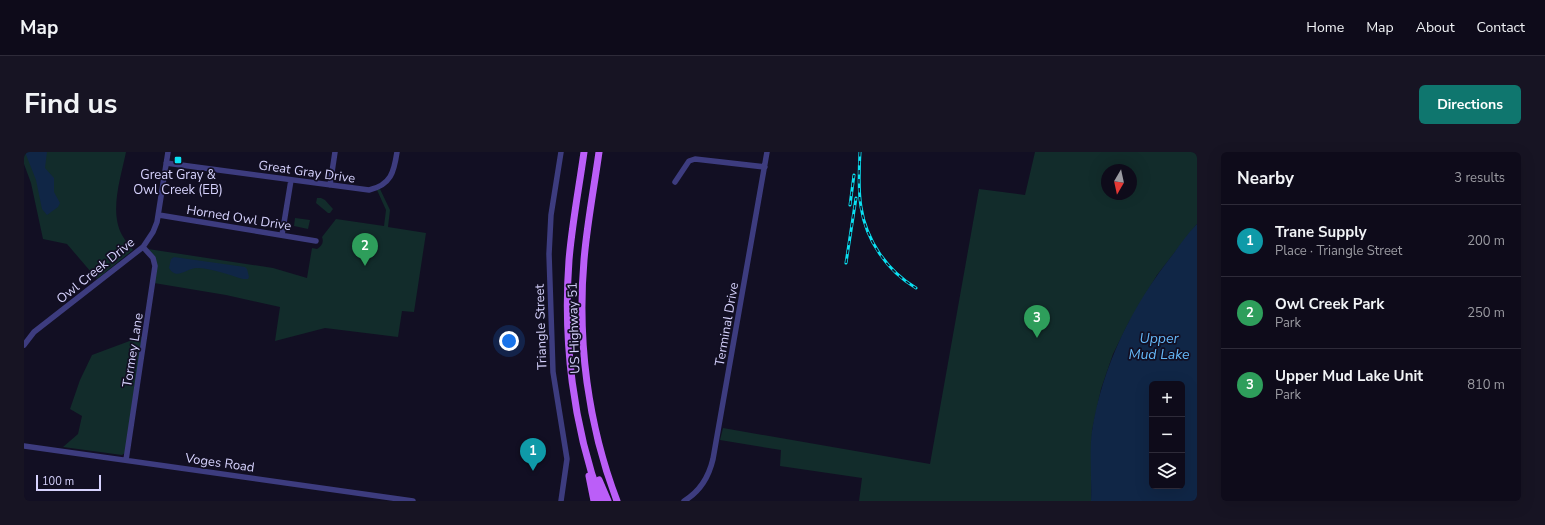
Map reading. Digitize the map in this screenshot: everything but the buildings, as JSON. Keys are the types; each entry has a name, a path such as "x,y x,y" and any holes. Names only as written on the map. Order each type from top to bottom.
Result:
{"main road":[{"name":"US Highway 51","path":"584,152 571,240 568,338 578,418 601,501"},
{"name":"US Highway 51","path":"599,152 584,261 582,301 583,340 593,417 603,457 617,500"},
{"path":"587,453 587,464 594,501"},
{"path":"587,453 608,501"}],"street":[{"name":"Owl Creek Drive","path":"24,345 34,332 143,247 155,228 159,215 168,152"},
{"path":"330,185 335,152"},
{"name":"Great Gray Drive","path":"166,162 365,190 379,187 387,181 392,175 397,152"},
{"name":"Triangle Street","path":"561,152 551,215 549,254 553,372 567,458 561,501"},
{"name":"Terminal Drive","path":"684,501 693,495 707,478 713,458 767,152"},
{"path":"675,182 689,161 695,159 765,167"},
{"path":"282,235 291,180"},
{"name":"Horned Owl Drive","path":"159,215 316,241"},
{"name":"Tormey Lane","path":"126,460 155,266 152,258 143,247"},
{"name":"Voges Road","path":"24,446 413,501"},
{"path":"693,495 696,501"}],"green space":[{"path":"24,152 126,152 117,194 116,215 118,226 122,235 133,250 97,279 67,244 43,239 31,183 24,164"},
{"path":"1035,152 1197,152 1197,224 1157,275 1129,322 1113,354 1101,389 1092,431 1091,501 859,501 862,478 780,466 781,450 720,440 723,428 930,464 979,189 1025,195"},
{"path":"380,189 390,210 388,227 426,233 414,312 402,311 398,337 325,328 275,341 280,307 226,295 154,283 157,268 148,249 273,268 307,278 312,248 317,249 321,245 323,242 322,237 336,219 384,226 386,210 377,190"},
{"path":"317,198 325,200 333,209 330,213 316,203"},
{"path":"295,218 310,220 308,229 294,226"},
{"path":"143,336 125,453 122,455 63,447 78,434 82,416 70,409 80,380 92,355"}],"water":[{"path":"25,152 47,152 45,168 54,178 54,192 60,203 58,207 47,215 42,209 36,180"},
{"name":"Upper Mud Lake","path":"1197,224 1197,501 1091,501 1092,431 1103,383 1121,337 1145,293"},
{"path":"174,257 245,267 249,277 248,279 243,279 202,268 193,269 178,274 172,272 169,268 171,259"}],"railway":[{"path":"860,152 860,200 868,231 873,243 887,264 916,288"},
{"path":"850,205 854,175"},
{"path":"846,263 856,198"}],"place":[{"name":"Great Gray & Owl Creek (EB)","path":"178,160"},
{"name":"Owl Creek Park","path":"365,266"},
{"name":"Upper Mud Lake Unit","path":"1037,338"},
{"name":"Trane Supply","path":"533,471"}]}
